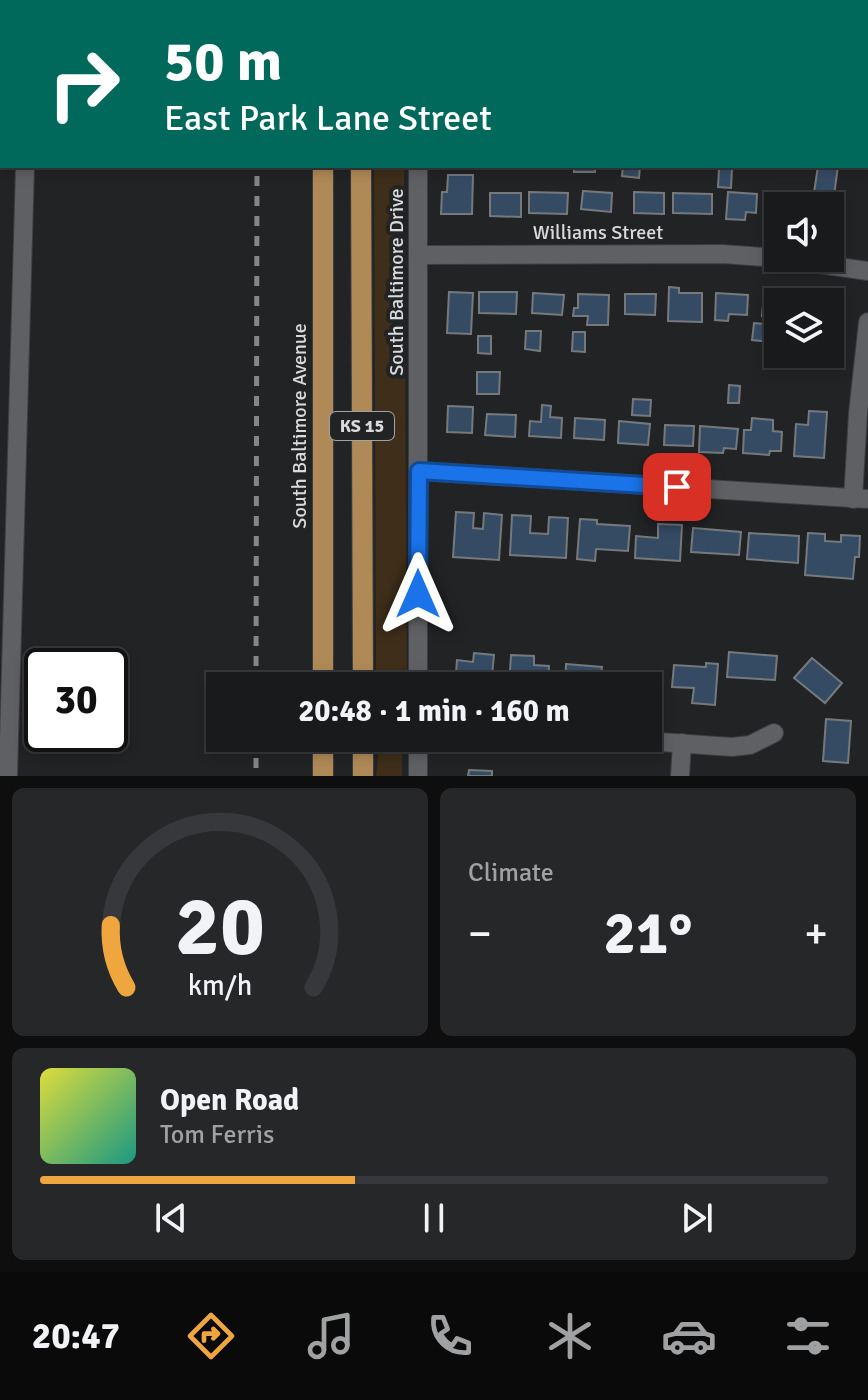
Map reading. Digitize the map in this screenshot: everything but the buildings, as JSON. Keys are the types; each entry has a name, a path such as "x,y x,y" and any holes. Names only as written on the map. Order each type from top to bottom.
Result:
{"main road":[{"name":"South Baltimore Avenue","path":"323,168 323,672"},
{"name":"KS 15","path":"361,168 363,672"},
{"path":"323,752 323,776"},
{"path":"363,752 363,776"}],"street":[{"path":"8,776 25,168"},
{"name":"South Baltimore Drive","path":"418,168 418,672"},
{"name":"Williams Street","path":"418,255 722,254 764,257"},
{"name":"Williams Street","path":"844,268 868,271"},
{"path":"419,471 861,499 858,413 868,322"},
{"path":"662,742 741,747 767,739 774,733"},
{"path":"680,776 682,743"},
{"path":"418,752 418,776"}],"shaded area":[{"path":"374,168 404,168 407,672 376,672"},
{"path":"379,752 402,752 402,776 376,776"}],"railway":[{"path":"256,672 257,168"},
{"path":"256,752 256,776"}],"route":[{"path":"418,594 419,471 677,487"}]}
